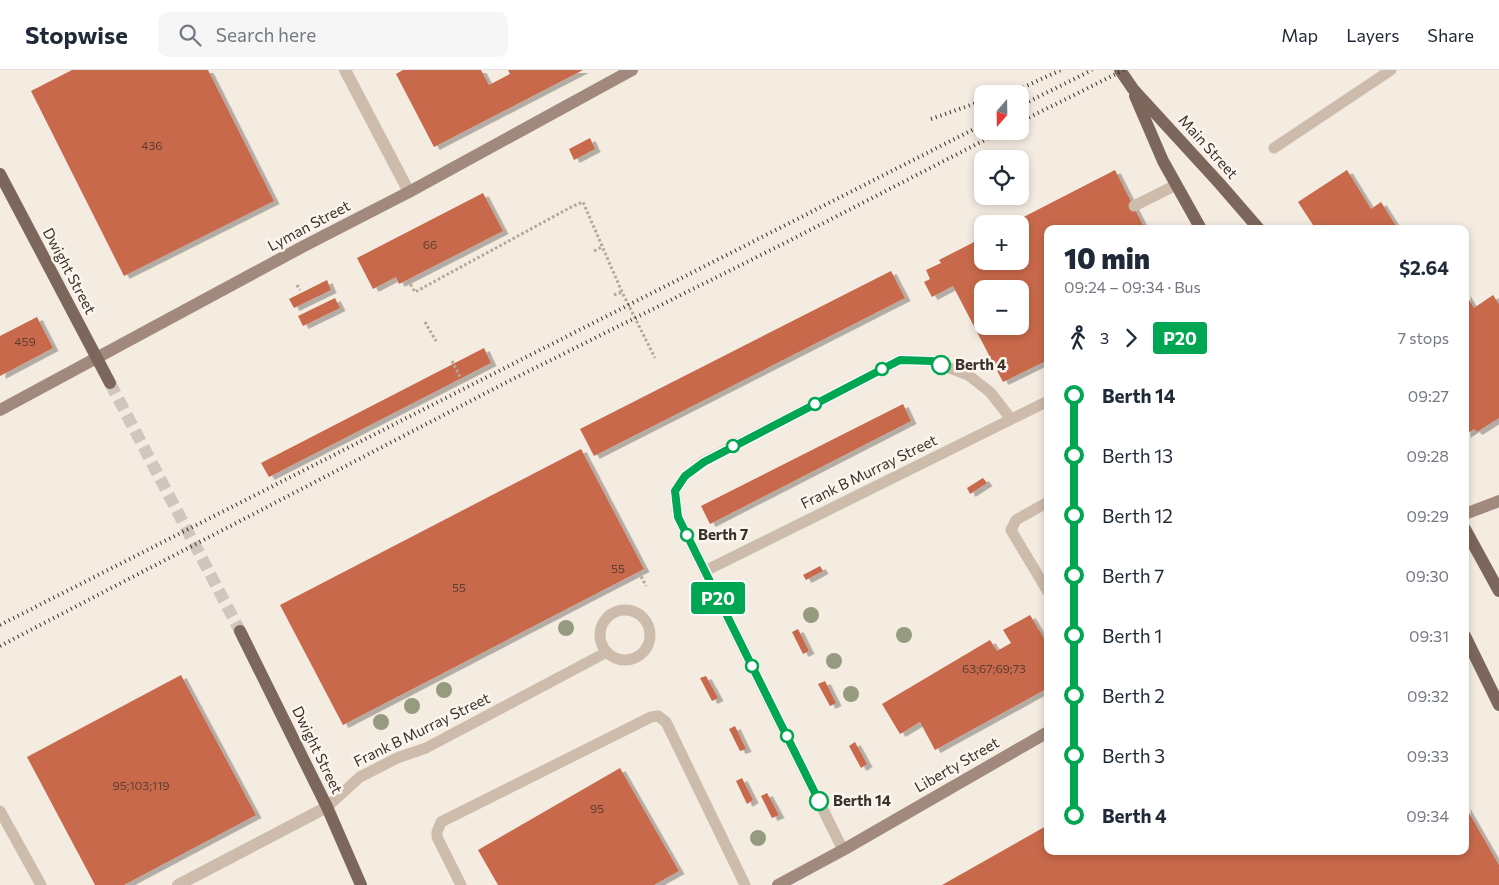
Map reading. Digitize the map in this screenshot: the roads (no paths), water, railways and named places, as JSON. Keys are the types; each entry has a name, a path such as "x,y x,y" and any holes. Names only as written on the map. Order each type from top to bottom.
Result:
{"main road":[{"name":"Lyman Street","path":"0,410 304,246 409,192 632,70"},
{"name":"Main Street","path":"1120,70 1133,89 1253,225"},
{"name":"Main Street","path":"1133,89 1155,144 1198,225"},
{"name":"Dwight Street","path":"2,183 110,383"},
{"path":"1469,512 1499,501"},
{"path":"1469,536 1499,590"},
{"name":"Dwight Street","path":"240,630 327,808 361,885"},
{"path":"1469,644 1499,706"},
{"name":"Liberty Street","path":"778,885 843,850 1044,734"}],"street":[{"path":"345,70 409,192"},
{"name":"Frank B Murray Street","path":"178,885 327,808"}],"lane":[{"path":"1274,148 1391,70"},
{"path":"1134,206 1176,185"},
{"path":"843,850 678,517 675,491 685,476 704,462 900,360 932,361 968,375 990,392 1011,419"},
{"name":"Frank B Murray Street","path":"705,571 1044,403"},
{"path":"1044,504 1016,520 1012,530 1044,585"},
{"path":"622,609 638,613 645,619 649,626 650,635 645,651 630,659 622,660 614,658 607,652 600,638 600,630 607,616 622,609"},
{"name":"Frank B Murray Street","path":"327,808 360,777 396,758 426,748 607,652"},
{"path":"461,885 438,837 437,832 441,822 651,717 658,716 666,722 745,885"},
{"path":"0,810 41,885"}],"tunnel":[{"path":"110,383 240,631"}],"railway":[{"path":"1028,85 1061,70"},
{"path":"1029,102 1092,70"},
{"path":"1029,118 1124,70"},
{"path":"931,119 974,104"},
{"path":"0,625 974,129"},
{"path":"0,646 507,382 777,247 985,140"}],"place":[{"name":"Berth 4","path":"941,365"},
{"name":"Berth 7","path":"687,535"},
{"name":"Berth 14","path":"819,801"}]}
